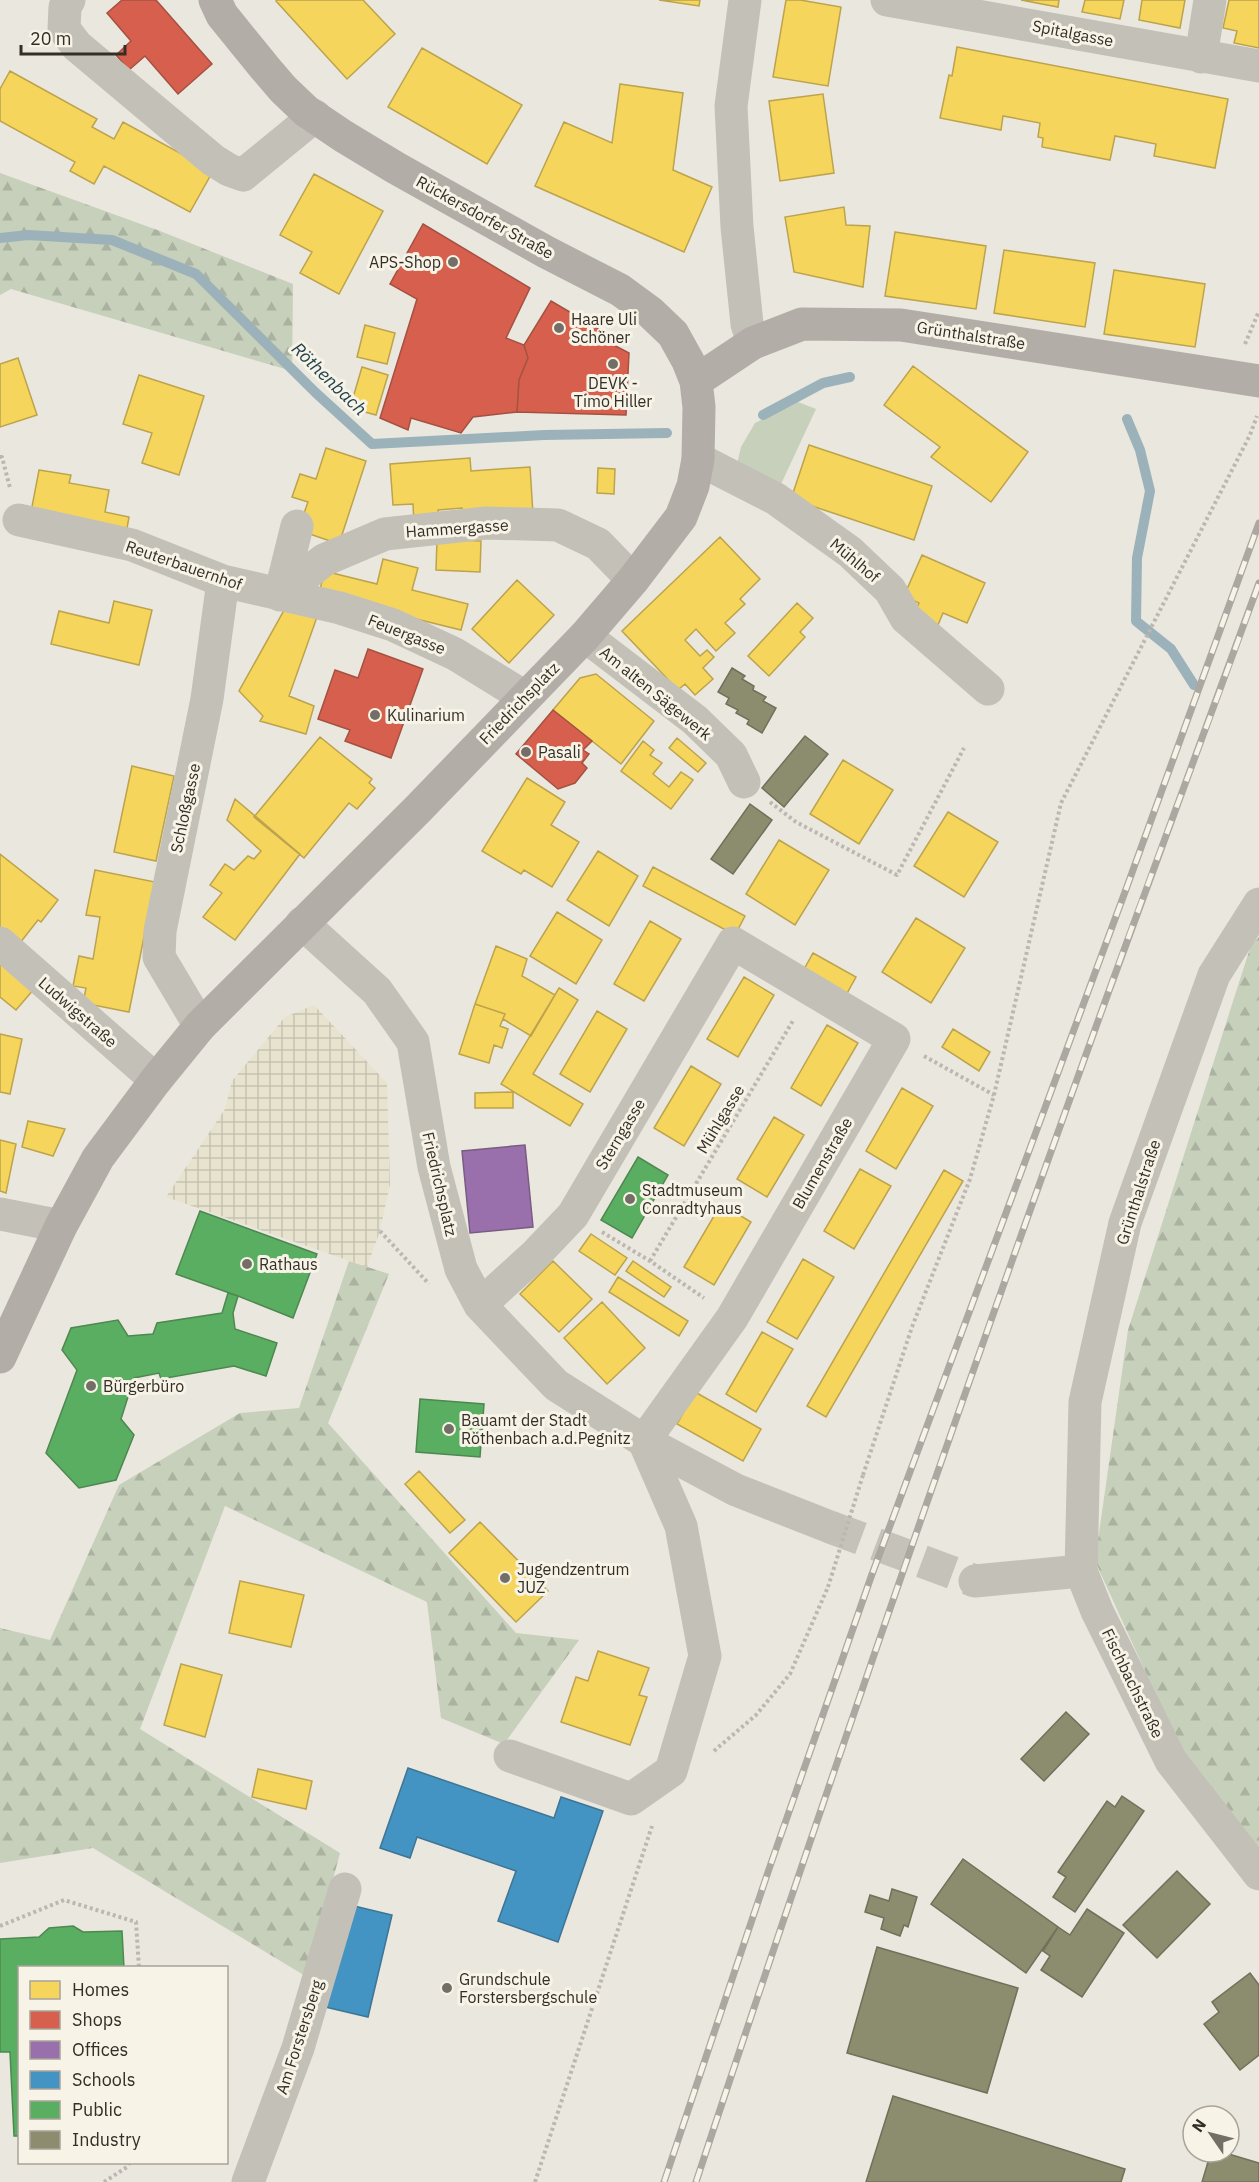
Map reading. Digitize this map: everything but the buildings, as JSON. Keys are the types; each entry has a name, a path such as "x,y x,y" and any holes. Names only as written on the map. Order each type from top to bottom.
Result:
{"main road":[{"name":"Rückersdorfer Straße","path":"215,0 222,15 271,75 315,116 396,168 546,252 620,290 650,312 673,334 688,361 698,394 698,459"},
{"name":"Grünthalstraße","path":"698,394 753,343 802,324 902,325 1259,381"},
{"name":"Friedrichsplatz","path":"2,1350 61,1226 98,1158 156,1080 200,1026 418,809 585,636 633,580 681,517 693,486 698,459"}],"street":[{"path":"69,0 65,7 64,29 77,46 229,170 243,175 315,116"},
{"path":"746,0 731,106 737,227 747,324 753,343"},
{"name":"Spitalgasse","path":"888,0 981,8 1201,57 1259,66"},
{"path":"1201,57 1210,0"},
{"name":"Mühlhof","path":"698,459 776,499 850,552 890,590 906,618 988,690"},
{"name":"Reuterbauernhof","path":"18,520 132,545 223,581 280,595"},
{"name":"Hammergasse","path":"280,595 324,560 385,534 486,523 558,525 598,544 633,580"},
{"path":"280,595 297,526"},
{"name":"Schloßgasse","path":"200,1026 159,957 160,931 207,699 223,581"},
{"name":"Feuergasse","path":"280,595 340,609 393,625 455,654 525,697"},
{"name":"Am alten Sägewerk","path":"585,636 694,720 731,755 744,782"},
{"name":"Grünthalstraße","path":"1081,1571 1085,1402 1125,1223 1214,975 1259,904"},
{"name":"Friedrichsplatz","path":"302,922 377,991 413,1042 434,1167 461,1269 480,1305"},
{"name":"Ludwigstraße","path":"0,943 156,1080"},
{"name":"Sterngasse","path":"480,1305 534,1256 573,1215 733,943 811,990"},
{"path":"811,990 894,1039"},
{"name":"Blumenstraße","path":"644,1441 732,1318 894,1039"},
{"path":"0,1215 61,1226"},
{"path":"480,1305 556,1385 644,1441 736,1490 830,1527"},
{"path":"510,1756 631,1799 671,1771 705,1656 681,1526 644,1441"},
{"path":"975,1581 1081,1571"},
{"name":"Fischbachstraße","path":"1081,1571 1097,1611 1171,1761 1259,1874"},
{"name":"Am Forstersberg","path":"248,2182 298,2048 345,1889"}],"path":[{"path":"1241,352 1259,311"},
{"path":"535,2182 637,1868 671,1771 715,1750 756,1715 790,1674 828,1587 912,1327 970,1179 994,1095 1061,803 1250,435 1259,409"},
{"path":"744,782 796,822 897,875 964,748"},
{"name":"Mühlgasse","path":"650,1261 811,990"},
{"path":"894,1039 994,1095"},
{"path":"573,1215 650,1261 732,1318"},
{"path":"380,1231 433,1288 461,1269"},
{"path":"0,1926 64,1900 136,1922 139,1966"},
{"path":"104,2182 130,2164"}],"green space":[{"path":"0,173 160,231 293,284 292,371 11,289 0,295"},
{"path":"798,402 816,409 775,497 734,477 741,447 755,423"},
{"path":"1259,937 1259,1855 1180,1748 1095,1561 1128,1330 1251,945"},
{"path":"349,1261 389,1274 328,1423 516,1633 579,1640 504,1744 441,1718 427,1602 225,1506 140,1729 340,1853 307,1977 93,1848 0,1863 0,1628 50,1640 119,1485 240,1413 299,1408"}],"shaded area":[{"path":"314,1005 387,1083 390,1184 380,1231 367,1267 166,1197 225,1109 232,1081 285,1017"}],"waterway":[{"name":"Röthenbach","path":"0,238 28,235 112,240 196,274 316,393 372,444 544,435 667,433"},
{"name":"Röthenbach","path":"763,415 823,383 850,377"},
{"name":"Röthenbach","path":"1127,419 1140,450 1150,491 1137,558 1136,621 1171,649 1194,685"}],"tunnel":[{"path":"830,1527 975,1581"}],"railway":[{"path":"664,2182 768,1872 871,1577 1259,523"},
{"path":"696,2182 795,1885 948,1441 1106,999 1259,583"}],"place":[{"name":"APS-Shop","path":"453,262"},
{"name":"Haare Uli Schöner","path":"559,328"},
{"name":"DEVK - Timo Hiller","path":"613,364"},
{"name":"Kulinarium","path":"375,715"},
{"name":"Pasali","path":"526,752"},
{"name":"Stadtmuseum Conradtyhaus","path":"630,1199"},
{"name":"Rathaus","path":"247,1264"},
{"name":"Bürgerbüro","path":"91,1386"},
{"name":"Bauamt der Stadt Röthenbach a.d.Pegnitz","path":"449,1429"},
{"name":"Jugendzentrum JUZ","path":"505,1578"},
{"name":"Grundschule Forstersbergschule","path":"447,1988"}]}
